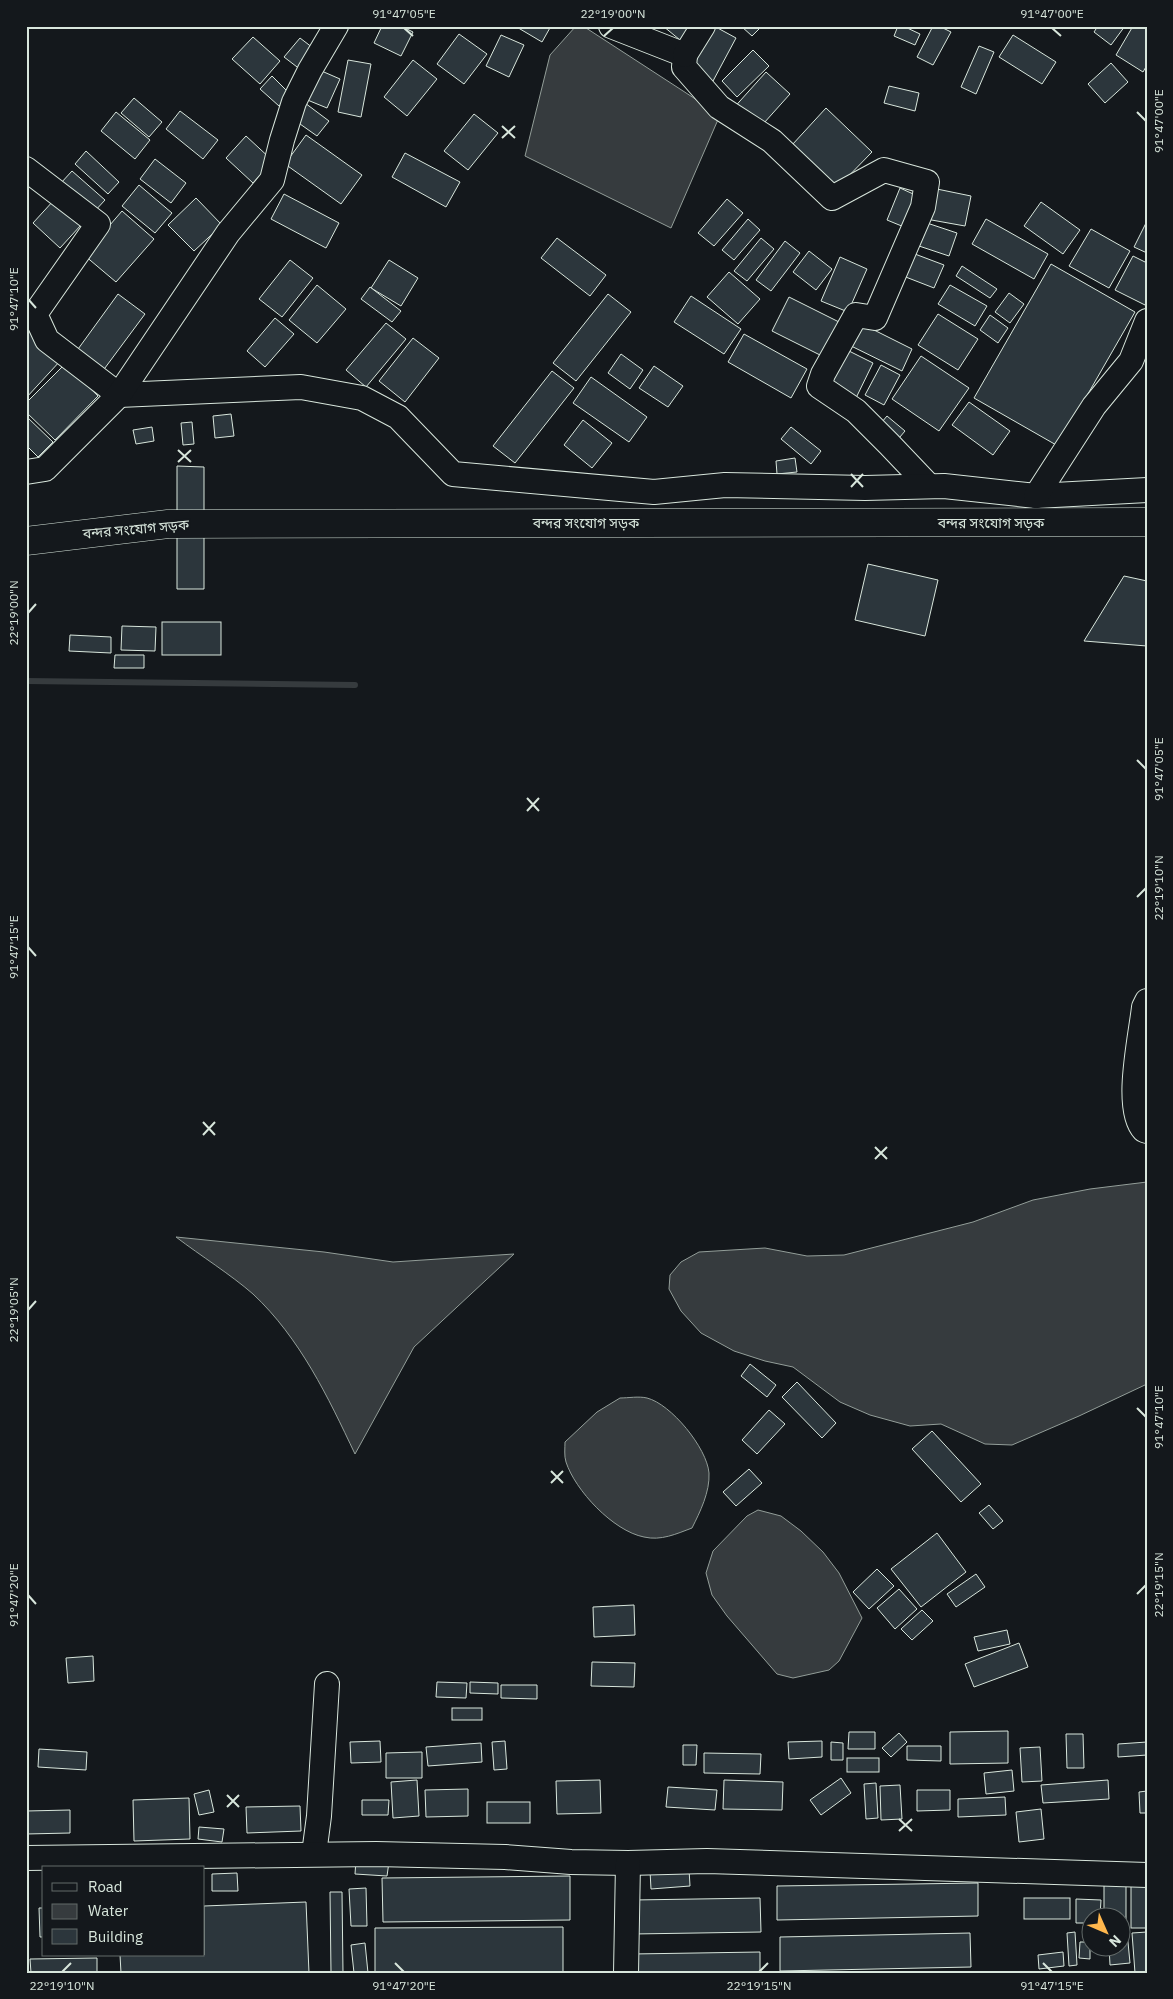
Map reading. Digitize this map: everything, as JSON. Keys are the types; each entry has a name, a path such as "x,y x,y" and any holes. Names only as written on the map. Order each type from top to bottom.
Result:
{"highway":[{"name":"বন্দর সংযোগ সড়ক","path":"26,541 168,524 1147,522"}],"street":[{"path":"26,472 45,469 119,395 228,233 272,180 294,102 336,26"},
{"path":"611,26 685,55"},
{"path":"703,26 685,55 684,67 719,107 772,141 832,198 884,170 927,182 923,206 875,318 856,315 823,374 819,386 856,411 929,486"},
{"path":"26,169 98,224 36,314 47,340 119,395 301,387 362,398 398,416 453,474 654,492 725,485 865,488 929,486 1036,496 1147,490"},
{"path":"1036,496 1094,406 1131,361 1147,320"},
{"path":"1147,1001 1144,1007 1134,1090 1138,1124 1147,1131"},
{"path":"314,1854 327,1684"},
{"path":"26,1858 314,1854 505,1856 571,1862 708,1861 1147,1874"},
{"path":"626,1973 628,1863"}],"water":[{"path":"576,26 583,26 720,115 671,228 525,156 550,55"},
{"path":"1147,1182 1147,1384 1012,1445 985,1444 941,1424 910,1426 870,1415 840,1402 793,1367 765,1361 734,1351 701,1333 681,1311 669,1289 670,1275 681,1262 699,1252 765,1248 807,1256 844,1255 973,1222 1033,1200 1090,1189"},
{"path":"176,1237 324,1252 393,1262 514,1254 414,1347 355,1454 312,1369 270,1311 235,1279"},
{"path":"644,1397 667,1409 686,1428 702,1452 707,1463 709,1480 704,1502 692,1528 656,1538 632,1533 620,1527 597,1508 586,1496 571,1473 565,1460 565,1442 597,1412 620,1398"},
{"path":"758,1510 781,1516 801,1531 823,1552 839,1573 862,1618 839,1661 829,1670 793,1678 777,1674 727,1616 712,1595 706,1573 713,1551 747,1516"}],"building":[{"path":"382,26 401,26 413,32 401,56 374,43"},
{"path":"515,26 551,26 542,42"},
{"path":"663,26 691,26 680,40"},
{"path":"714,26 736,38 713,81 690,69"},
{"path":"741,26 762,26 752,36"},
{"path":"898,26 903,26 920,34 915,45 894,36"},
{"path":"933,26 939,26 951,32 933,65 917,57"},
{"path":"1098,26 1125,26 1111,45 1094,32"},
{"path":"1133,26 1147,26 1147,65 1143,72 1116,55"},
{"path":"459,34 487,54 464,84 437,64"},
{"path":"501,35 524,45 509,77 486,66"},
{"path":"1013,35 1056,62 1042,84 999,57"},
{"path":"253,37 280,61 260,84 232,59"},
{"path":"300,38 317,51 301,70 284,57"},
{"path":"979,46 994,52 976,94 961,87"},
{"path":"753,50 769,66 737,97 722,81"},
{"path":"348,60 371,64 361,117 338,112"},
{"path":"413,60 437,79 407,116 384,97"},
{"path":"1111,63 1128,82 1105,103 1088,84"},
{"path":"317,69 340,79 327,108 305,99"},
{"path":"766,72 790,94 755,133 731,111"},
{"path":"272,76 290,94 279,106 260,89"},
{"path":"889,86 919,93 915,111 884,103"},
{"path":"134,98 162,122 149,137 121,113"},
{"path":"305,103 329,121 317,136 293,119"},
{"path":"826,108 872,152 837,188 792,145"},
{"path":"180,111 218,140 203,159 166,129"},
{"path":"116,112 150,140 135,159 101,131"},
{"path":"474,114 498,133 468,170 444,151"},
{"path":"306,135 362,175 341,204 285,164"},
{"path":"246,136 273,161 253,183 226,158"},
{"path":"86,151 119,182 108,194 75,164"},
{"path":"405,153 460,182 446,207 392,177"},
{"path":"155,159 186,183 171,203 140,179"},
{"path":"72,171 105,200 93,213 60,184"},
{"path":"139,185 172,213 155,233 122,206"},
{"path":"900,188 922,198 909,229 887,220"},
{"path":"932,188 971,196 965,226 926,219"},
{"path":"284,194 339,223 326,248 271,219"},
{"path":"196,198 222,225 194,251 168,225"},
{"path":"727,199 743,213 714,246 698,233"},
{"path":"54,200 81,225 60,248 33,223"},
{"path":"1041,202 1080,230 1063,254 1024,226"},
{"path":"122,211 154,239 116,282 84,255"},
{"path":"748,219 760,230 734,260 722,250"},
{"path":"986,219 1048,254 1034,279 972,244"},
{"path":"921,221 957,233 949,256 913,244"},
{"path":"1147,221 1147,253 1134,247"},
{"path":"1091,229 1130,251 1109,288 1069,266"},
{"path":"557,238 606,275 590,296 541,258"},
{"path":"761,238 774,249 747,281 734,271"},
{"path":"785,241 800,253 771,291 756,280"},
{"path":"809,251 832,269 816,290 793,272"},
{"path":"907,251 944,265 934,288 898,274"},
{"path":"1133,256 1147,263 1147,301 1145,305 1115,290"},
{"path":"840,257 867,269 848,312 821,301"},
{"path":"290,260 313,278 282,317 259,299"},
{"path":"389,260 418,278 401,306 371,288"},
{"path":"1051,264 1135,312 1058,446 974,398"},
{"path":"962,266 997,289 990,298 956,276"},
{"path":"729,272 760,299 738,324 707,297"},
{"path":"317,285 346,309 317,343 289,320"},
{"path":"950,285 987,306 975,326 938,304"},
{"path":"370,287 401,311 392,322 361,299"},
{"path":"1009,293 1024,304 1010,323 995,312"},
{"path":"118,294 145,314 99,376 73,356"},
{"path":"608,294 631,312 576,381 553,363"},
{"path":"691,296 741,329 724,354 674,322"},
{"path":"789,297 845,325 828,359 772,331"},
{"path":"938,314 978,339 958,370 918,345"},
{"path":"990,315 1008,328 998,343 980,330"},
{"path":"275,318 294,334 265,367 247,351"},
{"path":"854,320 912,349 902,371 843,342"},
{"path":"386,323 406,339 366,387 346,370"},
{"path":"26,328 61,360 26,398"},
{"path":"744,334 807,369 791,398 728,362"},
{"path":"413,338 439,358 405,402 379,381"},
{"path":"841,347 873,363 855,400 823,384"},
{"path":"621,354 643,370 630,389 608,373"},
{"path":"921,356 969,388 939,431 892,399"},
{"path":"65,364 98,396 55,440 26,412 26,403"},
{"path":"881,365 900,375 884,405 865,395"},
{"path":"654,366 683,386 668,407 639,388"},
{"path":"552,371 574,388 515,463 493,446"},
{"path":"591,377 647,417 629,442 573,403"},
{"path":"969,402 1010,431 993,455 952,425"},
{"path":"231,414 234,436 215,438 213,416"},
{"path":"26,416 53,442 38,457 26,445"},
{"path":"887,416 905,431 894,444 876,429"},
{"path":"583,420 612,443 592,468 564,445"},
{"path":"192,422 194,444 183,445 181,423"},
{"path":"152,427 154,441 136,444 133,430"},
{"path":"791,427 821,451 811,464 781,439"},
{"path":"795,458 797,472 777,474 776,461"},
{"path":"177,466 204,467 204,589 177,589"},
{"path":"868,564 938,580 925,636 855,620"},
{"path":"1124,576 1147,581 1147,646 1084,641"},
{"path":"162,622 221,622 221,655 162,655"},
{"path":"122,626 156,627 155,651 121,650"},
{"path":"70,635 111,637 111,653 69,651"},
{"path":"115,655 144,655 144,668 114,668"},
{"path":"750,1364 776,1385 767,1397 741,1376"},
{"path":"797,1382 836,1423 822,1438 782,1397"},
{"path":"769,1410 785,1424 757,1454 742,1440"},
{"path":"932,1431 981,1484 961,1502 912,1449"},
{"path":"749,1469 762,1483 736,1506 723,1492"},
{"path":"989,1505 1003,1521 993,1529 979,1513"},
{"path":"937,1533 966,1572 921,1607 891,1569"},
{"path":"877,1569 894,1586 869,1609 853,1592"},
{"path":"976,1574 985,1587 956,1607 947,1594"},
{"path":"899,1589 917,1609 895,1629 877,1608"},
{"path":"634,1605 635,1635 594,1637 593,1607"},
{"path":"922,1610 933,1621 912,1640 901,1629"},
{"path":"1007,1630 1010,1644 978,1651 974,1637"},
{"path":"1019,1643 1028,1667 974,1687 965,1664"},
{"path":"93,1656 94,1681 68,1683 66,1658"},
{"path":"592,1662 635,1663 634,1687 591,1686"},
{"path":"437,1682 467,1683 466,1698 436,1697"},
{"path":"470,1682 498,1683 498,1694 470,1693"},
{"path":"501,1685 537,1685 537,1699 501,1698"},
{"path":"452,1708 482,1708 482,1720 452,1720"},
{"path":"1008,1731 1008,1763 950,1764 950,1732"},
{"path":"849,1732 875,1732 875,1749 848,1749"},
{"path":"899,1733 907,1742 891,1757 882,1748"},
{"path":"1066,1734 1083,1734 1084,1768 1067,1768"},
{"path":"380,1741 381,1762 351,1763 350,1742"},
{"path":"505,1741 507,1769 494,1770 492,1742"},
{"path":"822,1741 822,1757 789,1759 788,1742"},
{"path":"831,1742 843,1743 843,1760 831,1760"},
{"path":"1147,1742 1147,1755 1118,1757 1118,1744"},
{"path":"481,1743 482,1762 428,1766 426,1747"},
{"path":"683,1745 697,1745 696,1765 683,1765"},
{"path":"907,1746 941,1746 941,1761 907,1760"},
{"path":"1040,1747 1042,1781 1022,1782 1020,1748"},
{"path":"39,1749 87,1752 86,1770 38,1767"},
{"path":"422,1752 422,1778 386,1778 386,1753"},
{"path":"704,1753 761,1754 760,1774 704,1773"},
{"path":"847,1758 879,1758 879,1772 847,1772"},
{"path":"1012,1770 1014,1791 986,1794 984,1773"},
{"path":"841,1778 851,1793 821,1815 810,1800"},
{"path":"417,1780 419,1816 393,1818 391,1782"},
{"path":"600,1780 601,1813 557,1814 556,1781"},
{"path":"724,1780 783,1782 782,1810 723,1809"},
{"path":"1108,1780 1109,1799 1043,1803 1041,1785"},
{"path":"876,1783 878,1818 866,1819 864,1784"},
{"path":"900,1785 902,1819 881,1820 880,1786"},
{"path":"668,1787 717,1790 715,1810 666,1807"},
{"path":"468,1789 468,1816 426,1817 425,1790"},
{"path":"209,1790 214,1812 199,1815 194,1794"},
{"path":"917,1790 950,1790 950,1810 917,1811"},
{"path":"1147,1791 1147,1813 1140,1813 1139,1792"},
{"path":"1005,1797 1006,1815 958,1817 958,1799"},
{"path":"189,1798 190,1839 134,1841 133,1800"},
{"path":"362,1800 389,1800 388,1815 362,1815"},
{"path":"487,1802 530,1802 530,1823 487,1823"},
{"path":"300,1806 301,1831 247,1833 246,1807"},
{"path":"1041,1809 1044,1839 1019,1842 1016,1812"},
{"path":"70,1810 70,1833 26,1834 26,1811"},
{"path":"199,1827 224,1829 222,1842 198,1839"},
{"path":"356,1860 389,1862 387,1876 355,1874"},
{"path":"689,1869 690,1886 651,1889 650,1871"},
{"path":"237,1873 238,1891 212,1891 212,1874"},
{"path":"570,1876 570,1920 383,1922 382,1878"},
{"path":"1131,1881 1147,1881 1147,1928 1131,1928"},
{"path":"978,1883 978,1916 777,1920 777,1886"},
{"path":"1104,1883 1126,1883 1126,1906 1104,1906"},
{"path":"366,1888 367,1926 351,1926 349,1889"},
{"path":"330,1892 342,1892 343,1973 331,1973"},
{"path":"760,1898 761,1932 633,1934 633,1900"},
{"path":"1024,1898 1070,1898 1070,1919 1024,1919"},
{"path":"1076,1899 1101,1900 1101,1906 1080,1906 1080,1923 1076,1923"},
{"path":"306,1902 309,1973 121,1973 120,1956 205,1956 205,1906"},
{"path":"39,1908 42,1908 42,1937 40,1937"},
{"path":"563,1927 563,1973 375,1973 375,1928"},
{"path":"1075,1932 1077,1965 1069,1966 1067,1933"},
{"path":"1147,1932 1147,1973 1135,1973 1132,1933"},
{"path":"970,1933 971,1967 780,1971 780,1937"},
{"path":"1080,1942 1080,1956 1090,1956 1090,1959 1079,1958"},
{"path":"365,1943 368,1973 354,1973 351,1945"},
{"path":"760,1952 760,1973 633,1973 632,1954"},
{"path":"1063,1952 1064,1966 1039,1969 1038,1955"},
{"path":"1110,1956 1129,1956 1130,1963 1110,1965"},
{"path":"97,1958 97,1973 31,1973 30,1959"}],"waterway":[{"path":"26,681 355,685"}]}
